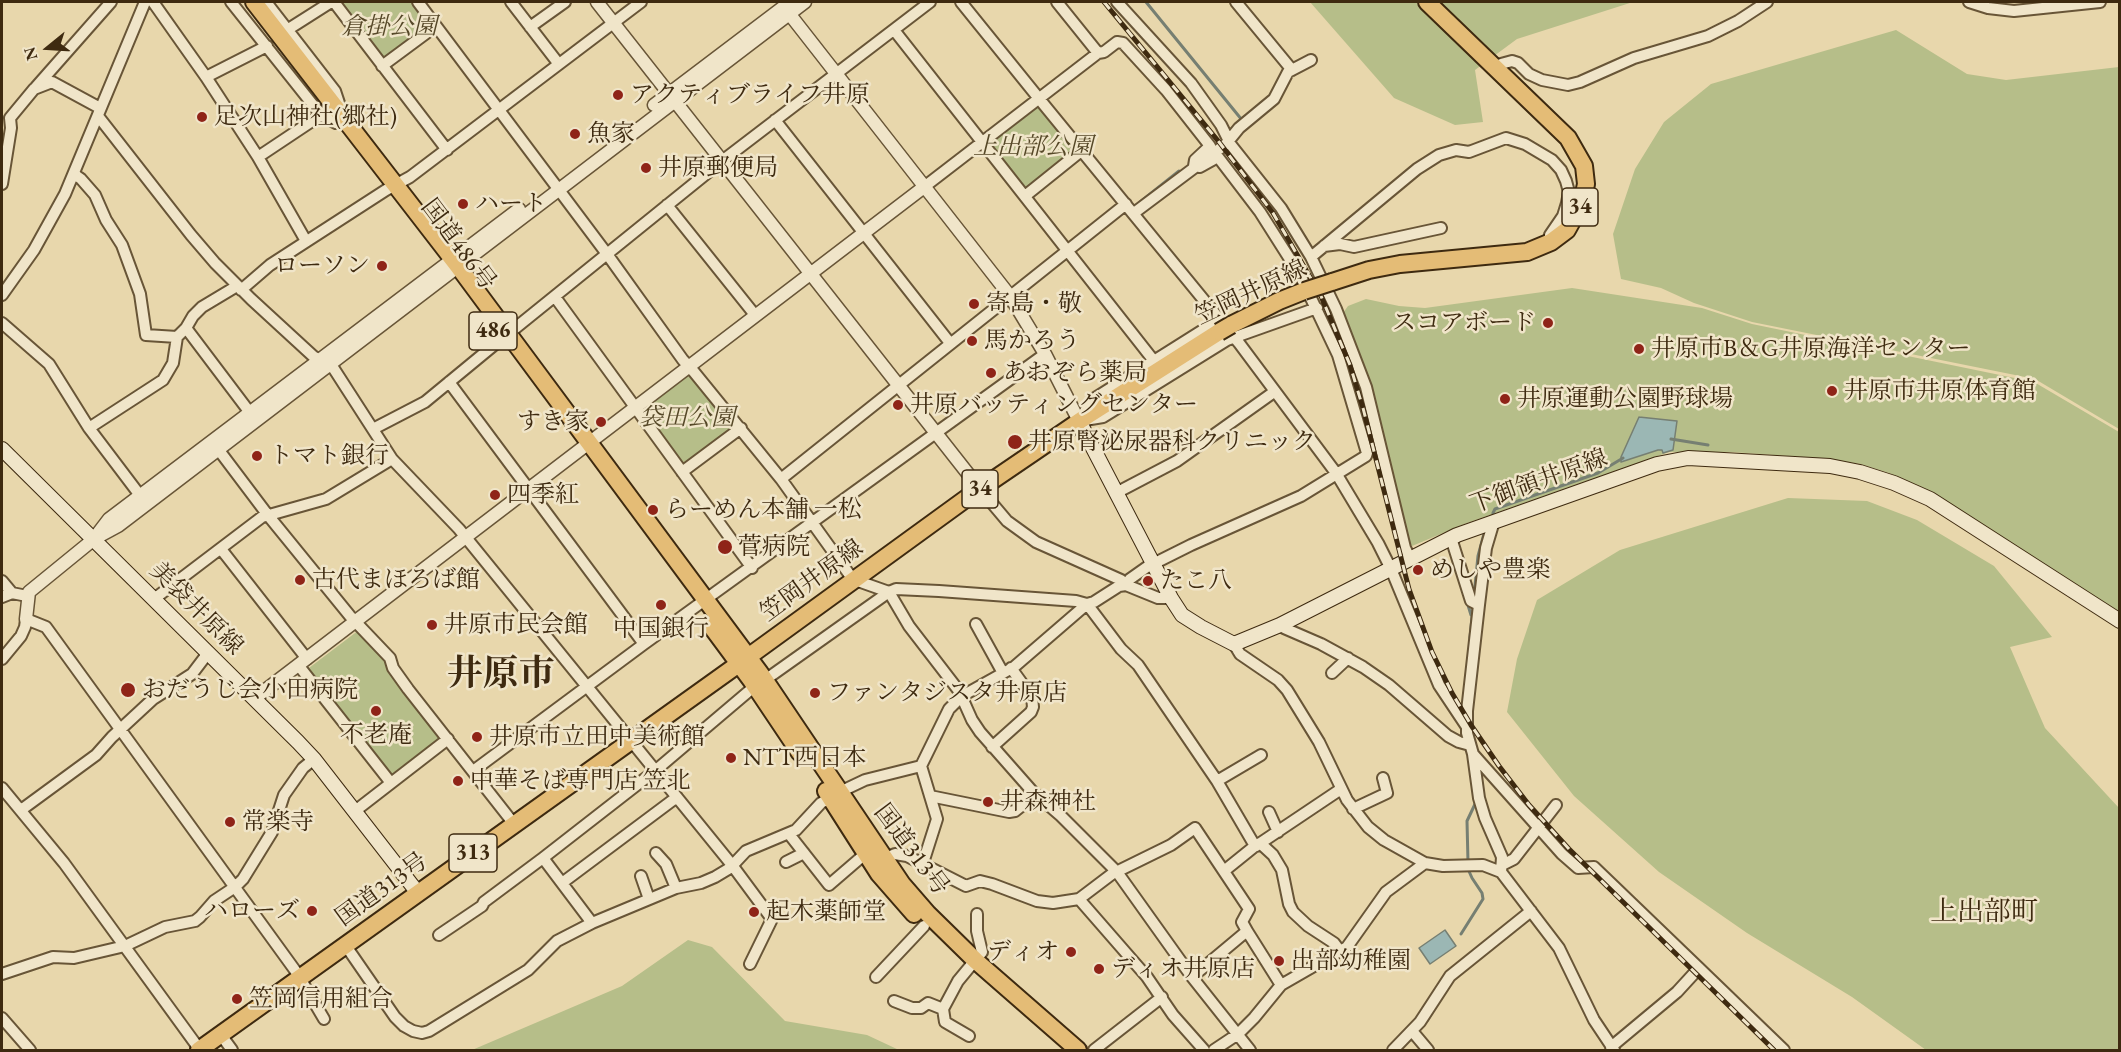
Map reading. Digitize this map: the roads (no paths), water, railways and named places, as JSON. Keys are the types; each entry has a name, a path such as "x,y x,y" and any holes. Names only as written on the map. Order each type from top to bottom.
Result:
{"main road":[{"name":"国道486号","path":"243,2 340,120"},
{"name":"国道486号","path":"254,2 743,661"},
{"name":"笠岡井原線","path":"743,661 980,489 1079,421 1226,328 1279,301 1369,270 1400,264 1527,252 1551,242 1567,230 1582,203 1586,184 1584,166 1568,138 1427,2"},
{"path":"1079,421 1171,598 1186,617 1234,644"},
{"name":"美袋井原線","path":"2,449 314,759 418,893"},
{"name":"下御領井原線","path":"1234,644 1280,625 1451,538 1673,460 1716,459 1830,466 1860,472 1894,483 1930,499 2120,621"},
{"name":"国道313号","path":"199,1050 743,661 835,795 928,914 972,966 1062,1050"},
{"name":"国道313号","path":"835,795 865,854 892,891 924,926 1078,1050"}],"street":[{"path":"2,184 11,128 6,121 111,2"},
{"path":"2,295 33,250 65,194 145,2"},
{"path":"153,2 206,77 258,157 306,241"},
{"path":"231,2 321,115 340,120 335,91 266,2"},
{"path":"288,30 333,2 447,150"},
{"path":"418,2 499,108 688,366 781,479 849,574 855,580 889,592 909,626 962,696 972,720 992,747 1032,791 1061,816 1117,872 1192,977 1250,1050"},
{"path":"511,2 558,63"},
{"path":"530,27 565,2"},
{"path":"597,2 1007,521 1036,542 1121,580 1126,585 1158,598 1171,598"},
{"path":"89,428 163,380 173,363 177,337 202,307 239,288 306,241 447,150 499,108 641,2"},
{"path":"2,659 21,636 26,619 27,596 32,589 94,539 118,526 143,500 672,97 785,6 805,2"},
{"path":"373,429 420,405 722,160 930,2"},
{"path":"961,2 1226,328 1336,473 1378,543 1439,684 1467,727"},
{"path":"1057,2 1098,53"},
{"path":"1117,2 1191,83 1229,140 1281,208 1311,257 1336,309 1371,404 1405,548 1410,558"},
{"path":"1236,2 1292,70"},
{"path":"1496,69 1507,61 1512,61 1518,63 1529,74 1542,80 1568,85 1634,58 1708,36 1738,21 1767,2"},
{"path":"1969,2 1988,8 2014,11 2100,2"},
{"path":"785,6 835,74 1010,296 1046,354 1079,421"},
{"path":"382,66 436,26"},
{"path":"894,30 1154,361"},
{"path":"255,698 1098,53 1104,52 1117,42 1123,43 1166,90 1210,146 1194,160 1194,166"},
{"path":"206,77 267,46"},
{"path":"1134,213 1229,140 1239,128 1274,99 1286,76 1292,70 1311,60"},
{"path":"34,89 52,82 99,112 191,235 239,288 323,362 334,369 392,459 466,538 656,770 772,919 750,964"},
{"path":"258,157 321,115"},
{"path":"776,120 950,343"},
{"path":"1311,257 1417,169 1440,155 1456,150 1469,153 1506,138 1525,144 1552,160 1566,180 1569,192 1567,203 1563,216 1550,234 1551,242"},
{"path":"1025,196 1081,151"},
{"path":"923,863 937,819 921,766 949,709 962,696 1007,670 1087,604 1119,586 1126,585 1134,576 1154,564 1301,496 1367,455 1338,355 1317,308 1280,241 1218,157 1200,167 1194,166"},
{"path":"74,174 94,195 122,245 140,294 146,334 177,337"},
{"path":"781,479 1126,204"},
{"path":"667,205 755,315"},
{"path":"1324,246 1340,244 1354,247 1441,228"},
{"path":"555,297 752,568"},
{"path":"1079,421 1092,400 1154,361 1226,328 1317,308"},
{"path":"2,323 49,364 89,428 143,500"},
{"path":"186,328 253,416"},
{"path":"473,771 644,644 1046,354"},
{"path":"449,382 644,644"},
{"path":"1116,493 1177,461 1274,392"},
{"path":"143,500 218,449 253,416"},
{"path":"682,472 741,428"},
{"path":"218,449 267,514 356,621 390,658 393,669 514,824"},
{"path":"154,599 267,514 322,501 392,459"},
{"path":"1494,521 1486,548 1476,603 1467,727 1468,746 1479,798 1499,849 1501,868 1559,948 1594,1020 1612,1048 1677,992 1699,968"},
{"path":"1451,538 1476,603"},
{"path":"221,549 391,783"},
{"path":"2,581 7,595 27,596"},
{"path":"439,935 482,906 484,902 656,770 760,683 896,589 1076,601 1087,604 1121,649 1138,665 1258,845 1273,855 1282,870 1289,904 1293,912 1308,926 1334,943 1340,951"},
{"path":"26,619 46,627 235,887 300,979 324,1019"},
{"path":"976,624 1007,670 1032,697 1034,707 992,747"},
{"path":"1280,625 1348,658 1389,684 1448,736 1468,746 1538,829 1574,866 1582,869 1594,867 1784,1050"},
{"path":"1234,644 1240,654 1278,680 1287,690 1319,742 1341,789 1353,809 1368,827 1384,840 1425,863 1443,866 1483,865 1501,868 1514,860 1556,806"},
{"path":"21,810 96,754 153,699 192,674 208,653"},
{"path":"1332,673 1348,658"},
{"path":"355,812 448,739"},
{"path":"1217,781 1261,755"},
{"path":"2,974 52,957 74,958 125,946 165,927 195,921 214,901 243,879 272,832 284,795 303,768 314,759"},
{"path":"346,946 395,1017 413,1031 422,1033 429,1031 528,970 557,941 592,923 676,888 701,883 715,877 746,851 796,830 821,803 865,780 921,766"},
{"path":"1353,809 1387,793 1383,778"},
{"path":"2,788 64,863 199,1050"},
{"path":"1224,871 1341,789"},
{"path":"930,796 1009,812 1015,811 1032,791"},
{"path":"562,883 677,797"},
{"path":"992,822 995,809"},
{"path":"1269,812 1278,832"},
{"path":"883,859 895,854 923,863 966,886 980,881 1037,901 1053,903 1079,899 1117,872 1171,844 1199,824 1224,871 1249,909 1242,922 1281,985"},
{"path":"789,834 830,885 865,854"},
{"path":"656,853 666,864 676,888"},
{"path":"786,862 804,853"},
{"path":"543,858 592,923"},
{"path":"1214,1050 1238,1034 1268,1004 1281,985 1347,947 1386,892 1425,863"},
{"path":"640,876 650,899"},
{"path":"1079,899 1147,977 1179,1021 1204,1050"},
{"path":"1393,1050 1412,1031 1450,976 1531,911"},
{"path":"969,1036 945,1022 943,1010 958,981 982,952 977,931 977,914"},
{"path":"876,977 924,926"},
{"path":"1192,977 1247,931"},
{"path":"1094,1050 1161,997"},
{"path":"894,1001 912,1008 921,1008 928,1003 943,1010"},
{"path":"2,1018 30,1050"},
{"path":"1412,1031 1428,1050"},
{"path":"221,1035 232,1050"}],"water":[{"path":"1639,417 1677,421 1673,450 1663,453 1662,450 1658,450 1621,462 1621,457"},
{"path":"1445,930 1456,946 1430,964 1419,948"}],"waterway":[{"path":"1146,2 1242,120"},
{"path":"1140,202 1179,171"},
{"path":"1671,439 1708,445"},
{"path":"1493,513 1495,509 1598,473 1623,458"},
{"path":"1474,596 1478,556 1485,530"},
{"path":"1467,602 1471,615"},
{"path":"1470,638 1473,606"},
{"path":"1462,730 1463,740"},
{"path":"1468,862 1467,821 1476,802"},
{"path":"1461,934 1483,899 1468,869"},
{"path":"1427,1021 1439,1001"}],"railway":[{"path":"1104,2 1219,142 1273,213 1321,296 1350,365 1363,408 1409,589 1432,652 1471,725 1529,805 1569,849 1774,1050"}],"place":[{"name":"アクティブライフ井原","path":"618,95"},
{"name":"足次山神社(郷社)","path":"202,117"},
{"name":"魚家","path":"575,134"},
{"name":"井原郵便局","path":"646,168"},
{"name":"ハート","path":"463,204"},
{"name":"ローソン","path":"382,266"},
{"name":"寄島・敬","path":"974,304"},
{"name":"スコアボード","path":"1548,323"},
{"name":"馬かろう","path":"972,341"},
{"name":"井原市B＆G井原海洋センター","path":"1639,349"},
{"name":"あおぞら薬局","path":"991,373"},
{"name":"井原市井原体育館","path":"1832,391"},
{"name":"井原運動公園野球場","path":"1505,399"},
{"name":"井原バッティングセンター","path":"898,405"},
{"name":"すき家","path":"601,422"},
{"name":"井原腎泌尿器科クリニック","path":"1015,442"},
{"name":"トマト銀行","path":"257,456"},
{"name":"四季紅","path":"495,495"},
{"name":"らーめん本舗 一松","path":"653,510"},
{"name":"菅病院","path":"725,547"},
{"name":"めしや豊楽","path":"1418,570"},
{"name":"古代まほろば館","path":"300,580"},
{"name":"たこ八","path":"1148,581"},
{"name":"中国銀行","path":"661,605"},
{"name":"井原市民会館","path":"432,625"},
{"name":"おだうじ会小田病院","path":"128,690"},
{"name":"ファンタジスタ井原店","path":"815,693"},
{"name":"不老庵","path":"376,711"},
{"name":"井原市立田中美術館","path":"477,737"},
{"name":"NTT西日本","path":"731,758"},
{"name":"中華そば専門店 笠北","path":"458,781"},
{"name":"井森神社","path":"988,802"},
{"name":"常楽寺","path":"230,822"},
{"name":"ハローズ","path":"312,911"},
{"name":"起木薬師堂","path":"754,912"},
{"name":"ディオ","path":"1071,952"},
{"name":"出部幼稚園","path":"1279,961"},
{"name":"ディオ井原店","path":"1099,969"},
{"name":"笠岡信用組合","path":"237,999"}],"district":[{"name":"井原市","path":"501,675"},
{"name":"上出部町","path":"1984,913"}],"park label":[{"name":"倉掛公園","path":"389,27"},
{"name":"上出部公園","path":"1033,147"},
{"name":"袋田公園","path":"687,418"}]}
